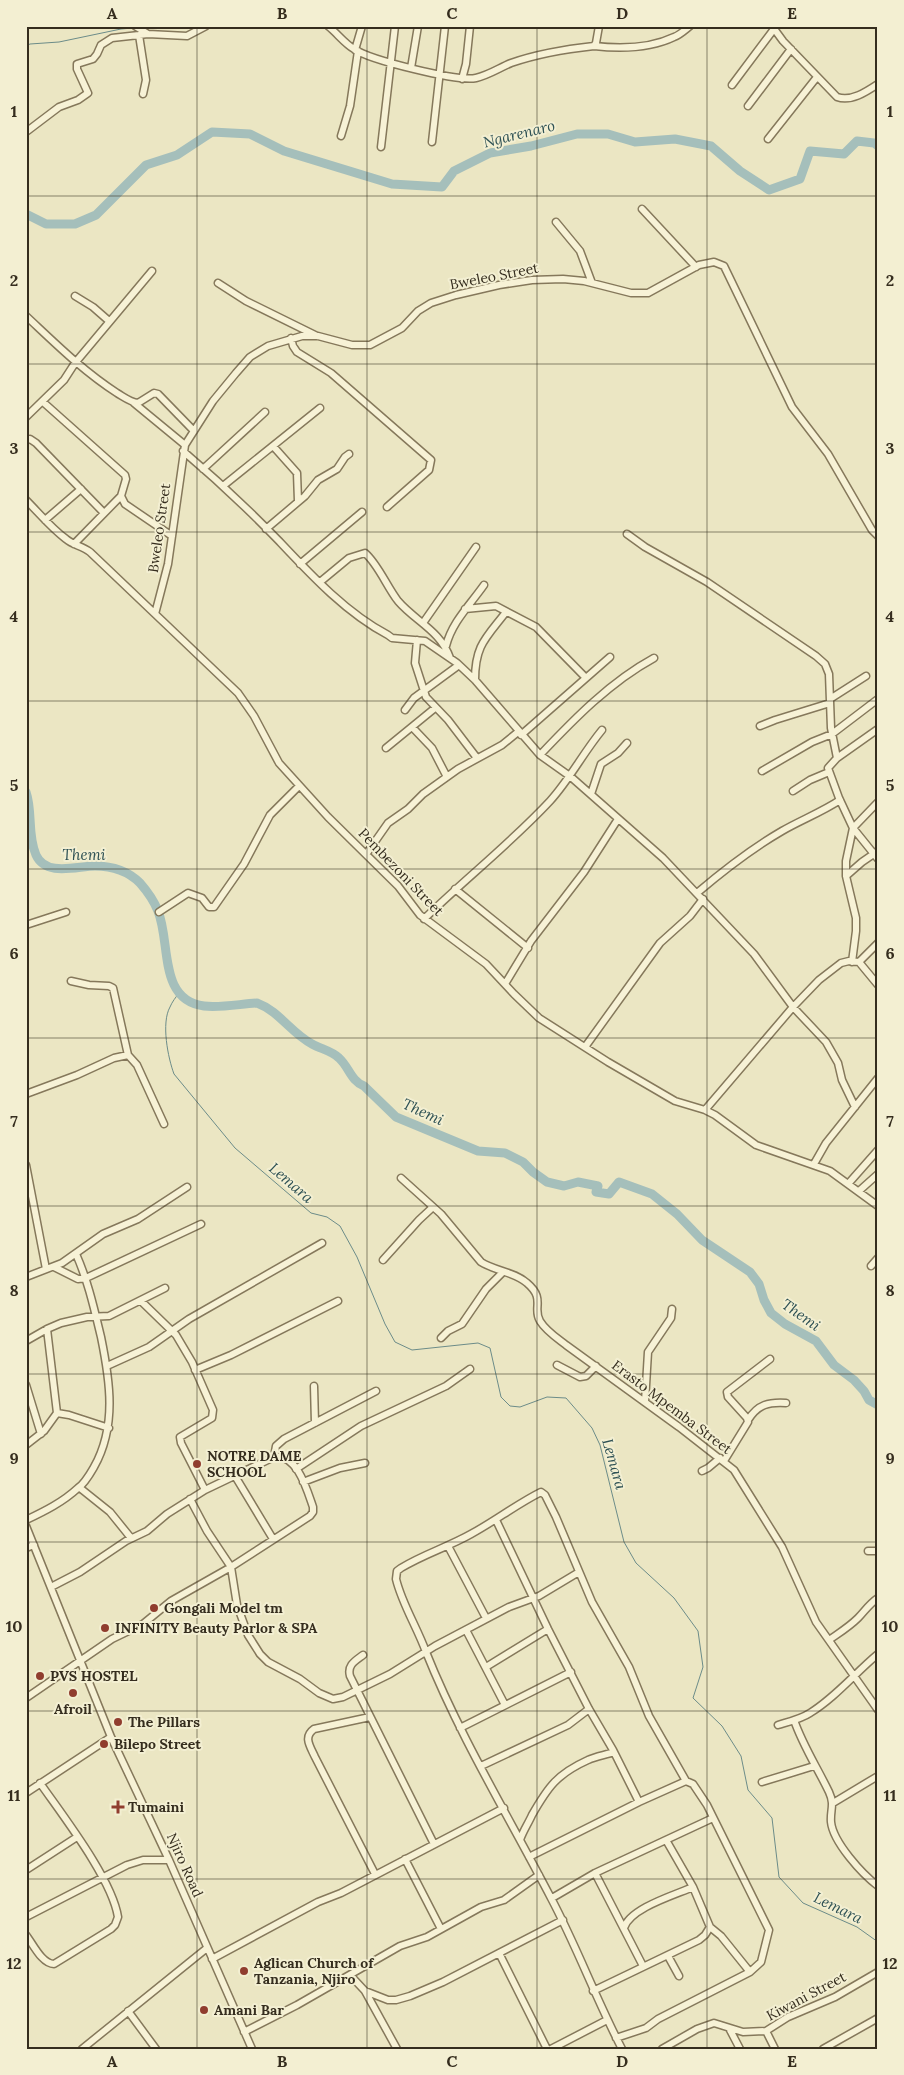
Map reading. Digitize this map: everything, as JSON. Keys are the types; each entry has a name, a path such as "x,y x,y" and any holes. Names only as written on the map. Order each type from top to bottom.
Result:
{"street":[{"path":"135,26 148,34"},
{"path":"26,132 59,107 78,100 88,93 77,69 77,64 93,59 101,45 112,38 148,34 187,36 206,26"},
{"path":"328,26 356,51 412,68 462,78 482,76 532,57 594,46 626,48 651,46 678,36 690,26"},
{"path":"342,136 350,106 356,51 362,26"},
{"path":"380,147 395,26"},
{"path":"412,68 418,26"},
{"path":"432,142 438,74 445,26"},
{"path":"462,78 466,64 470,26"},
{"path":"594,46 599,26"},
{"path":"732,85 773,28 790,49 837,97 844,100 853,98 878,84"},
{"path":"139,35 146,80 143,94"},
{"path":"748,106 790,49"},
{"path":"768,139 817,77"},
{"path":"642,209 696,267"},
{"path":"556,222 580,251 592,283"},
{"name":"Bweleo Street","path":"156,614 172,536 184,448 213,401 250,357 268,346 302,336 318,336 363,347 402,328 418,311 431,303 499,285 543,278 592,283 631,293 648,294 696,267 714,262 724,266 792,407 828,454 872,530 878,536"},
{"path":"26,417 64,380 74,363 152,271"},
{"path":"218,283 233,293 318,336"},
{"path":"75,296 93,307 110,321"},
{"path":"26,316 64,350 74,363 134,403 184,448 300,564 340,601 384,634 392,638 425,641 459,665 475,680 540,755 571,777 649,844 704,899 754,954 793,1007 826,1042 838,1063 842,1080 855,1107"},
{"path":"290,338 297,352 331,373 432,460 429,470 387,507"},
{"path":"134,403 142,402 154,393 158,394 194,431"},
{"path":"43,402 125,475 126,479 121,496 74,544"},
{"path":"223,486 297,429 320,408"},
{"path":"204,468 265,412"},
{"path":"26,440 32,440 104,514"},
{"path":"273,446 297,472 298,501"},
{"path":"266,529 298,501 318,480 337,469 349,454"},
{"path":"45,520 81,489"},
{"path":"121,496 122,501 130,508 172,536"},
{"name":"Pembezoni Street","path":"26,500 60,535 90,552 238,692 254,716 279,763 299,786 367,853 398,886 424,919 486,964 539,1018 675,1101 705,1110 756,1145 781,1152 830,1171 878,1206"},
{"path":"300,564 362,512"},
{"path":"627,534 645,547 707,582 816,656 828,670 832,734 837,758"},
{"path":"422,623 476,547"},
{"path":"320,582 349,558 365,553 398,601 446,646 450,658"},
{"path":"446,646 452,629 484,585"},
{"path":"465,609 496,606 536,627 585,677"},
{"path":"475,680 476,657 486,637 506,612"},
{"path":"417,640 416,663 424,692 477,758"},
{"path":"367,853 391,820 408,809 423,794 519,733 610,657"},
{"path":"540,755 590,704 622,678 654,658"},
{"path":"405,710 410,702 459,665"},
{"path":"760,726 830,701 866,676"},
{"path":"762,771 812,742 832,734 878,699"},
{"path":"386,748 435,708"},
{"path":"412,727 432,748 447,777"},
{"path":"846,876 847,873 862,862 876,855 852,828 829,772 831,764 837,758 878,729"},
{"path":"424,919 526,825 571,777 589,746 602,730"},
{"path":"591,794 601,764 618,753 628,743"},
{"path":"793,791 810,780 829,772"},
{"path":"159,912 188,894 202,898 209,907 214,907 244,864 270,814 299,786"},
{"path":"697,893 749,852 782,831 840,800"},
{"path":"878,802 852,828 846,861 846,876 856,925 856,962 878,985"},
{"path":"505,984 528,948 584,872 618,819"},
{"path":"455,889 528,948"},
{"path":"585,1047 660,944 690,916 704,899"},
{"path":"26,924 66,912"},
{"path":"705,1110 793,1007 819,980 841,963 856,962 878,943"},
{"path":"71,981 89,986 109,986 113,988 128,1055 137,1065 164,1124"},
{"path":"26,1094 77,1075 114,1058 128,1055"},
{"path":"814,1164 819,1152 878,1078"},
{"path":"848,1184 878,1150"},
{"path":"26,1165 46,1269"},
{"path":"859,1191 878,1174"},
{"name":"Erasto Mpemba Street","path":"401,1178 433,1207 475,1257 488,1267 521,1279 529,1284 539,1298 538,1315 544,1327 722,1460 737,1474 782,1547 813,1616 878,1709"},
{"path":"26,1277 54,1267 76,1254 103,1234 138,1219 187,1187"},
{"path":"26,1198 32,1194"},
{"path":"383,1260 418,1220 433,1207"},
{"path":"54,1267 78,1279 86,1278 201,1224"},
{"path":"107,1366 149,1347 189,1319 322,1243"},
{"path":"26,1520 57,1504 80,1488 100,1456 109,1428 110,1398 107,1366 94,1305 76,1254"},
{"path":"871,1266 878,1258"},
{"path":"441,1338 448,1331 462,1324 486,1289 503,1272"},
{"path":"26,1340 47,1328 87,1317 109,1316 165,1288"},
{"path":"141,1301 180,1340 213,1414 206,1421 180,1437 206,1490"},
{"path":"195,1370 231,1355 338,1301"},
{"path":"645,1402 648,1352 671,1318 672,1308"},
{"path":"26,1445 41,1434 57,1413 47,1328"},
{"path":"748,1420 728,1397 727,1392 770,1359"},
{"path":"557,1365 583,1378 596,1366"},
{"path":"296,1469 361,1426 446,1386 470,1369"},
{"path":"26,1384 41,1434"},
{"path":"314,1386 315,1423"},
{"path":"274,1457 274,1450 278,1443 376,1391"},
{"path":"702,1471 722,1460 746,1426 748,1420 764,1404 771,1402 786,1403"},
{"path":"57,1413 109,1428"},
{"path":"26,1698 112,1639 140,1626 170,1601 231,1567 274,1539 313,1512 313,1507 296,1469 284,1458 274,1457 190,1499 167,1514 147,1531 131,1538 80,1572 51,1587"},
{"path":"303,1482 340,1468 365,1463"},
{"path":"235,1476 274,1539"},
{"path":"80,1488 110,1512 131,1538"},
{"path":"622,2049 593,1991 552,1898 446,1700 398,1588 396,1573 401,1568 433,1551 448,1546 543,1492 597,1610 629,1666 649,1716 686,1781"},
{"path":"190,1499 231,1567 236,1605 248,1635 263,1658 329,1698 340,1698 390,1674 486,1618 546,1592 579,1572"},
{"path":"496,1520 548,1629 589,1709 614,1752 638,1802"},
{"name":"Njiro Road","path":"26,1526 111,1737 170,1860 252,2049"},
{"path":"26,1548 34,1545"},
{"path":"448,1546 486,1618"},
{"path":"868,1551 878,1551"},
{"path":"829,1640 847,1628 859,1617 865,1608 878,1598"},
{"path":"486,1666 548,1629"},
{"path":"466,1630 505,1705"},
{"path":"778,1725 794,1720 815,1709 878,1654"},
{"path":"363,1655 349,1668 350,1676 434,1844"},
{"path":"460,1728 571,1672"},
{"path":"481,1766 568,1725 589,1709"},
{"path":"370,1717 314,1729 307,1737 315,1757 375,1874"},
{"path":"794,1720 803,1746 833,1803 831,1821 838,1840 863,1875 875,1884 878,1876"},
{"path":"26,1792 111,1737"},
{"path":"520,1840 540,1800 552,1783 591,1758 601,1757 614,1752"},
{"path":"762,1782 814,1766"},
{"path":"833,1803 878,1776"},
{"path":"529,1857 638,1802 686,1781 691,1782 713,1818 768,1930 762,1962 750,1972 658,2019 646,2028 616,2038"},
{"path":"26,1935 44,1960 49,1964 54,1964 111,1929 117,1921 117,1914 102,1878 40,1783"},
{"path":"212,1959 311,1905 341,1893 504,1808"},
{"path":"552,1898 595,1873 713,1818"},
{"path":"26,1870 77,1837"},
{"path":"666,1840 693,1887 710,1927 721,1936 750,1972"},
{"path":"405,1859 441,1929"},
{"path":"26,1918 136,1861 170,1860"},
{"path":"595,1873 643,1966"},
{"path":"244,2032 400,1946 427,1937 481,1907 508,1898 539,1875"},
{"path":"624,1928 628,1920 639,1911 693,1887"},
{"path":"365,1990 388,2000 396,2000 428,1989 563,1920"},
{"path":"593,1991 699,1940 710,1927"},
{"path":"82,2049 207,1948"},
{"path":"499,1953 549,2049 607,2020"},
{"path":"668,1956 679,1976"},
{"name":"Kiwani Street","path":"662,2049 708,2024 717,2023 743,2032 766,2032 795,2014 835,1997 878,1972"},
{"path":"350,1975 365,1990 397,2049"},
{"path":"128,2011 156,2049"},
{"path":"823,2049 878,2018"},
{"path":"729,2028 740,2049"},
{"path":"766,2032 774,2049"}],"waterway":[{"path":"144,28 166,26"},
{"path":"26,46 30,44 59,42 133,28"},
{"name":"Ngarenaro","path":"26,214 46,224 75,224 96,215 146,165 177,155 212,132 250,134 284,151 392,184 442,187 454,171 490,153 531,146 577,134 608,134 635,142 675,139 711,146 740,171 769,190 800,179 810,151 844,154 857,141 874,143 878,146"},
{"name":"Themi","path":"26,792 33,847 41,862 47,866 62,869 95,866 113,868 130,875 145,889 158,911 162,924 173,982 179,993 189,1002 204,1006 257,1003 265,1007 312,1044 336,1056 356,1081 364,1086 396,1117 478,1151 505,1153 523,1162 547,1182 564,1186 578,1182 598,1186 596,1192 609,1194 619,1182 652,1194 677,1214 702,1240 750,1272 759,1284 771,1313 785,1324 816,1341 834,1365 854,1380 869,1400 878,1405"},
{"name":"Lemara","path":"179,993 171,1005 166,1022 168,1050 174,1074 235,1148 311,1213 327,1217 340,1226 357,1257 385,1324 395,1342 412,1350 478,1343 490,1348 501,1397 510,1406 520,1407 547,1397 566,1398 592,1428 600,1445 624,1542 636,1563 674,1598 698,1631 703,1667 693,1698 722,1726 741,1756 748,1790 772,1818 779,1877 803,1903 857,1927 878,1942"}],"place":[{"name":"NOTRE DAME SCHOOL","path":"197,1464"},
{"name":"Gongali Model tm","path":"154,1608"},
{"name":"INFINITY Beauty Parlor & SPA","path":"105,1628"},
{"name":"PVS HOSTEL","path":"40,1676"},
{"name":"Afroil","path":"73,1693"},
{"name":"The Pillars","path":"118,1722"},
{"name":"Bilepo Street","path":"104,1744"},
{"name":"Tumaini","path":"118,1807"},
{"name":"Aglican Church of Tanzania, Njiro","path":"244,1971"},
{"name":"Amani Bar","path":"204,2010"}]}
